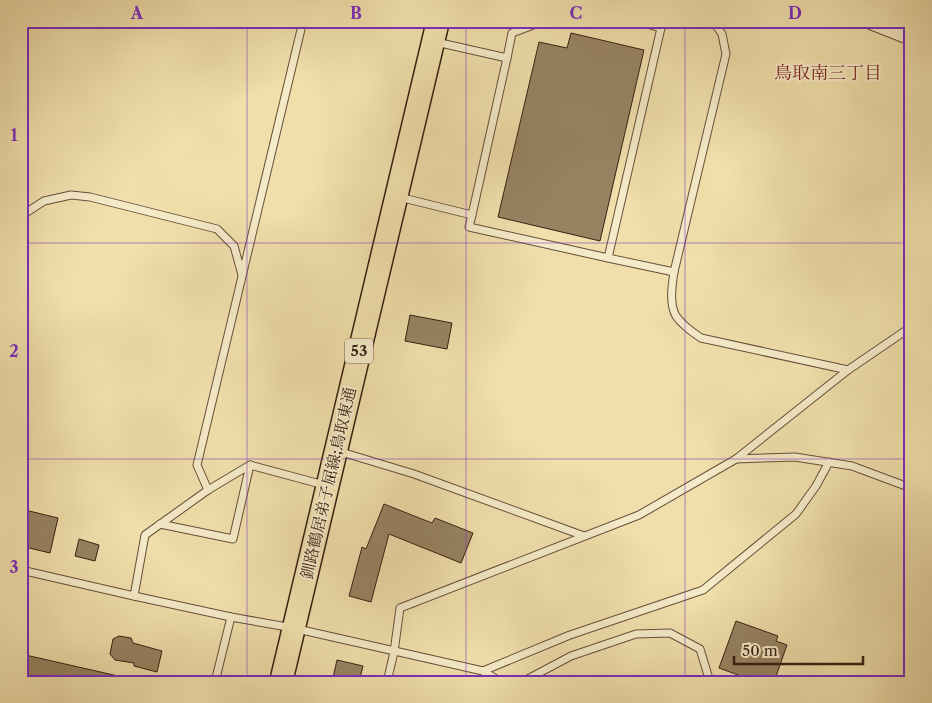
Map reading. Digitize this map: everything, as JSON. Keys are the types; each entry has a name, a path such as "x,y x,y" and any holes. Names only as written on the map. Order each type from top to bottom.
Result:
{"main road":[{"name":"釧路鶴居弟子屈線;鳥取東通","path":"280,682 435,31"}],"street":[{"path":"868,21 897,27 911,38"}],"lane":[{"path":"208,490 197,465 303,21"},
{"path":"544,21 512,33 469,227 674,272"},
{"path":"608,258 662,25 636,21"},
{"path":"713,21 722,34 726,54 674,272 671,296 676,316 701,338 848,370"},
{"path":"435,31 507,58"},
{"path":"21,216 44,201 71,195 90,197 217,229 234,246 242,275"},
{"path":"396,196 472,215"},
{"path":"387,682 394,652 400,608 639,515 736,458 848,370 911,327"},
{"path":"336,450 414,474 584,536"},
{"path":"736,458 795,457 829,462 852,466 911,488"},
{"path":"483,671 570,635 703,590 796,514 816,486 829,462"},
{"path":"160,524 233,539 250,465"},
{"path":"134,596 145,535 208,490 250,465 327,486"},
{"path":"21,570 483,671 501,682"},
{"path":"215,682 231,617"},
{"path":"522,682 571,656 636,634 670,633 700,649 710,682"}],"building":[{"path":"571,33 644,50 600,241 498,217 539,42 567,48"},
{"path":"410,315 452,323 447,349 405,341"},
{"path":"384,504 432,523 435,518 473,533 461,563 389,534 371,602 349,596 362,547 366,549"},
{"path":"21,509 58,518 50,553 21,546"},
{"path":"79,539 99,545 95,561 75,556"},
{"path":"736,621 778,636 776,641 787,645 774,682 757,682 719,668"},
{"path":"119,636 131,638 133,643 162,651 157,672 134,666 134,663 115,660 110,654 113,639"},
{"path":"21,654 118,676 117,682 38,682 21,678"},
{"path":"337,660 363,666 359,682 332,682"}],"district":[{"name":"鳥取南三丁目","path":"828,73"}]}
